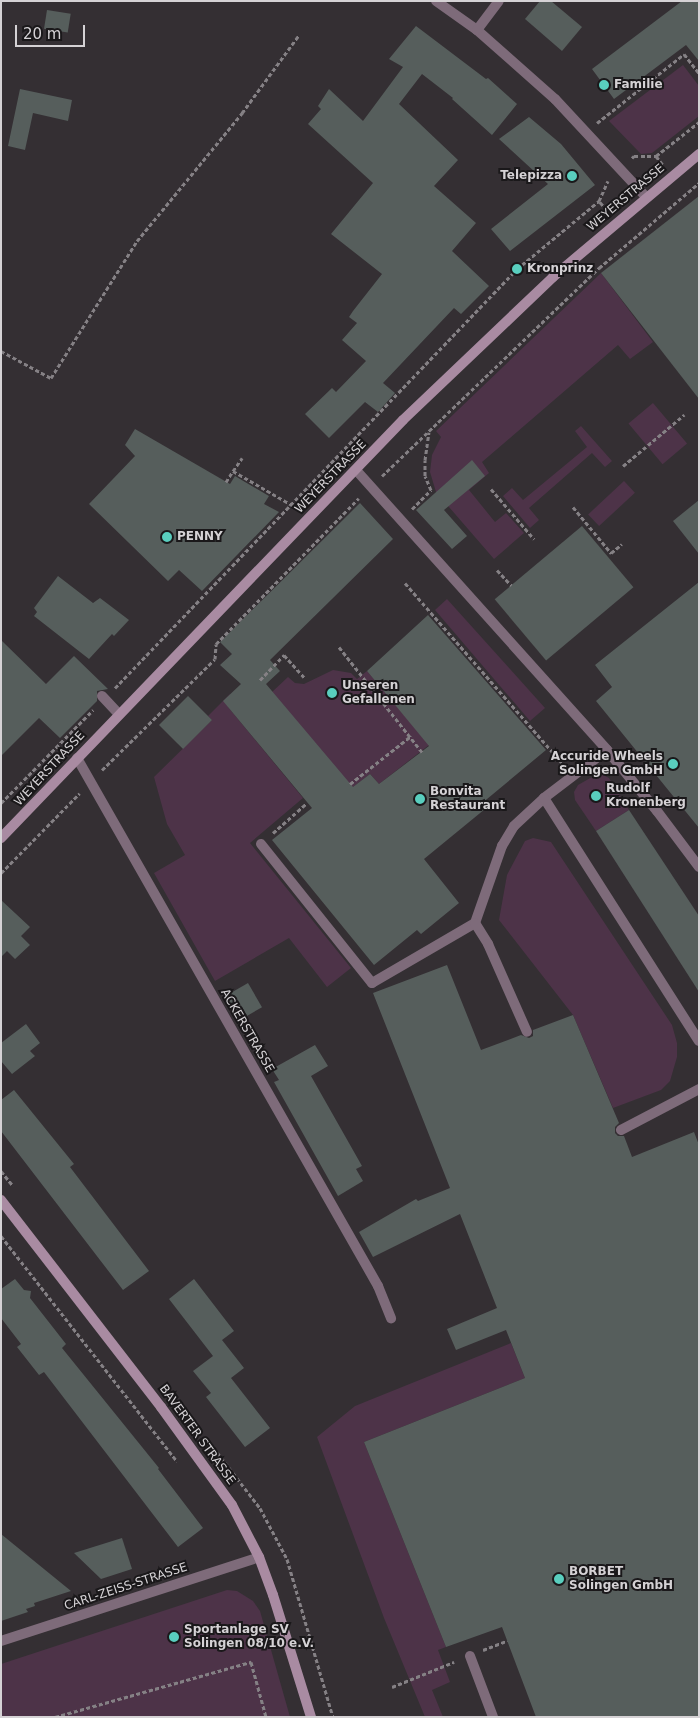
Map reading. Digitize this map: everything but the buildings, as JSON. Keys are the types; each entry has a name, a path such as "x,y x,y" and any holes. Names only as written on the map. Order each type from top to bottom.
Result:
{"main road":[{"name":"WEYERSTRASSE","path":"1,838 403,420 553,277 699,154"},
{"name":"BAVERTER STRASSE","path":"1,1200 162,1406 232,1505 259,1557 286,1630 311,1717"}],"street":[{"path":"436,1 477,30 555,98 646,197"},
{"path":"477,30 499,1"},
{"path":"356,470 607,750 657,811 699,867"},
{"path":"103,697 119,714"},
{"path":"261,844 372,983 475,923 502,846 514,826 544,798 607,750"},
{"name":"ACKERSTRASSE","path":"77,758 378,1286 391,1318"},
{"path":"544,798 699,1042"},
{"path":"475,923 488,944 527,1032"},
{"path":"621,1130 699,1089"},
{"name":"CARL-ZEISS-STRASSE","path":"1,1641 259,1557"},
{"path":"470,1656 493,1717"}],"path":[{"path":"1,351 52,378 137,241 242,113 299,35"},
{"path":"586,132 684,54 699,74"},
{"path":"1,803 292,505 517,269 599,201 610,176 634,156 656,156 699,122"},
{"path":"1,873 215,659 216,644 371,487 632,240 699,183"},
{"path":"599,201 632,240"},
{"path":"623,466 684,415"},
{"path":"418,516 412,510 431,490 425,476 429,431"},
{"path":"226,482 242,458"},
{"path":"233,471 292,505"},
{"path":"491,489 534,539"},
{"path":"573,507 611,553 622,544"},
{"path":"497,570 511,585"},
{"path":"405,584 573,776"},
{"path":"339,647 422,752"},
{"path":"260,680 284,656 304,677"},
{"path":"350,784 411,736"},
{"path":"261,844 307,803"},
{"path":"1,1236 178,1462"},
{"path":"392,1687 507,1641"},
{"path":"55,1717 251,1662 266,1717"}],"shaded area":[{"path":"683,65 699,86 699,116 652,153 641,154 609,121"},
{"path":"601,273 653,342 630,359 618,345 482,462 489,473 469,490 495,522 506,513 524,533 494,559 436,492 430,472 432,455 441,437 436,431"},
{"path":"653,403 687,444 663,464 628,424"},
{"path":"581,426 612,461 605,467 592,453 529,508 539,520 530,528 503,496 512,488 523,500 587,447 575,431"},
{"path":"624,481 635,493 599,526 588,514"},
{"path":"447,599 545,708 530,721 435,610"},
{"path":"333,670 351,673 357,679 367,671 429,745 379,784 370,774 352,788 272,692 288,677 295,683 304,684"},
{"path":"230,694 235,700 228,707 303,798 250,843 351,968 327,987 289,938 215,981 154,873 185,855 167,824 154,777 212,720 208,716"},
{"path":"599,773 609,778 629,810 596,831 575,800 574,792 578,785"},
{"path":"533,838 551,842 672,1025 677,1043 677,1057 670,1081 661,1090 613,1108 573,1015 499,920 507,875 525,841"},
{"path":"511,1343 525,1378 364,1442 446,1647 438,1650 450,1682 432,1690 443,1717 425,1717 384,1618 317,1437 355,1406"},
{"name":"Sportanlage SV Solingen 08/10 e.V.","path":"227,1590 237,1591 253,1601 260,1611 290,1717 1,1717 1,1664"}],"place":[{"name":"Familie","path":"604,85"},
{"name":"Telepizza","path":"572,176"},
{"name":"Kronprinz","path":"517,269"},
{"name":"PENNY","path":"167,537"},
{"name":"Unseren Gefallenen","path":"332,693"},
{"name":"Accuride Wheels Solingen GmbH","path":"673,764"},
{"name":"Rudolf Kronenberg","path":"596,796"},
{"name":"Bonvita Restaurant","path":"420,799"},
{"name":"BORBET Solingen GmbH","path":"559,1579"},
{"name":"Sportanlage SV Solingen 08/10 e.V.","path":"174,1637"}]}
